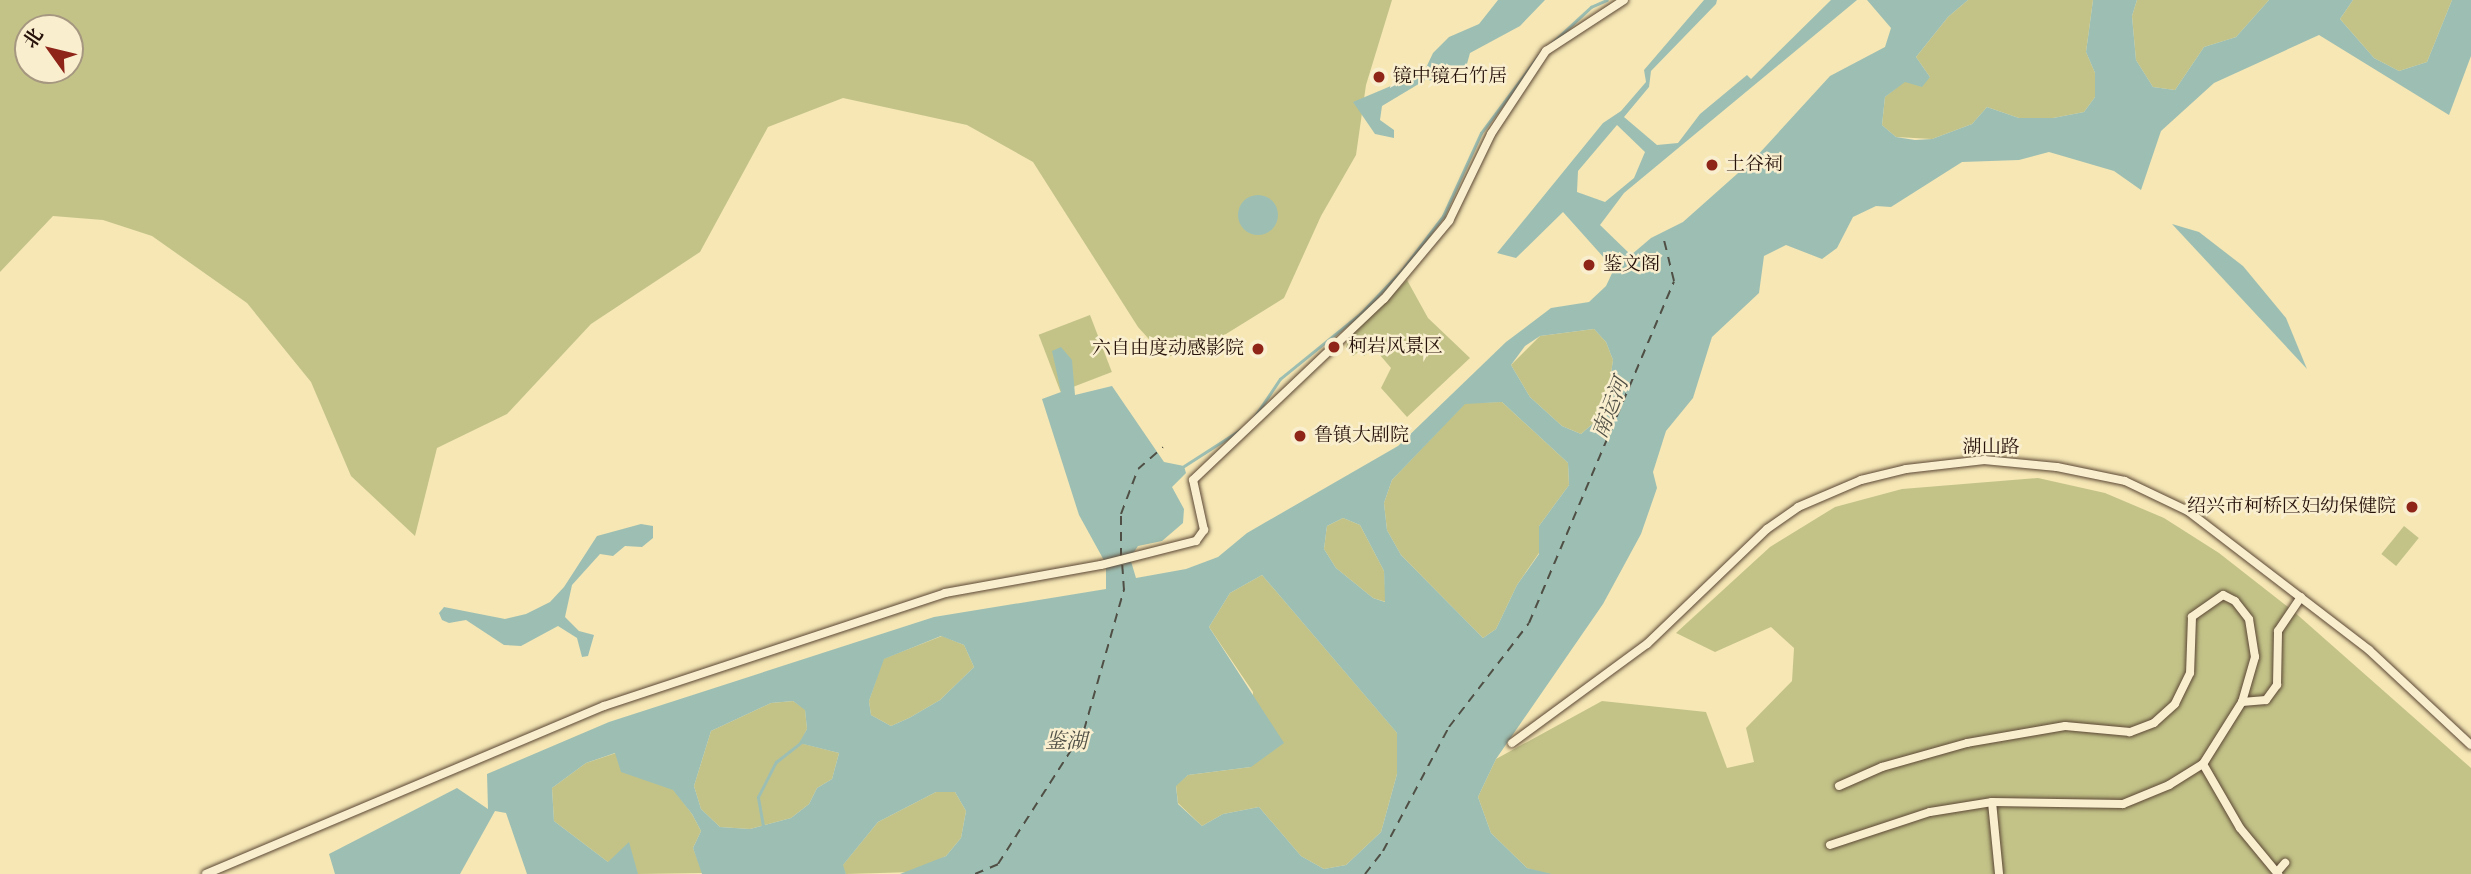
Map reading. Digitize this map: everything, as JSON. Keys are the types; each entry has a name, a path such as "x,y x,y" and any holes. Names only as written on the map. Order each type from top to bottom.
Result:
{"street":[{"path":"206,874 604,706 945,593 1101,565 1196,541 1204,530 1193,480 1384,299 1417,260 1449,220 1491,134 1546,51 1624,0"},
{"name":"湖山路","path":"1512,743 1647,644 1767,529 1798,507 1861,480 1906,469 1984,460 2057,467 2125,481 2188,511 2370,650 2471,745"},
{"path":"1830,845 1930,812 1992,802 2123,804 2203,764 2242,702 2255,657 2249,619 2235,601 2223,596 2192,617 2190,673 2175,704 2154,723 2130,732 2065,726 1967,743 1882,766 1839,786"},
{"path":"2242,702 2266,700 2277,685 2278,631 2301,597"},
{"path":"2203,764 2239,828 2278,873 2285,863"},
{"path":"1992,802 1999,874"}],"green space":[{"path":"0,0 1392,0 1366,85 1356,155 1321,216 1284,298 1226,334 1166,358 1138,327 1033,162 967,125 843,98 768,127 700,252 591,324 507,414 437,448 415,536 351,476 311,382 247,303 152,236 103,220 53,216 0,272"},
{"path":"1968,0 2093,0 2086,52 2095,73 2095,97 2084,112 2053,118 2019,118 1987,107 1972,124 1932,139 1896,137 1882,125 1885,97 1905,81 1930,77 1916,57 1948,17"},
{"path":"2137,0 2269,0 2236,37 2204,47 2175,90 2153,87 2136,60 2132,16"},
{"path":"2353,0 2452,0 2427,62 2399,71 2374,58 2340,19"},
{"path":"1407,280 1428,318 1470,358 1407,417 1381,388 1391,368 1374,348 1364,356 1360,351 1353,356 1346,348 1348,338"},
{"path":"1090,315 1112,372 1061,392 1039,335"},
{"path":"1594,329 1606,342 1613,360 1608,394 1597,420 1581,434 1562,426 1530,397 1511,365 1540,336"},
{"path":"1502,402 1568,463 1569,485 1539,526 1539,553 1517,585 1496,629 1483,638 1401,555 1387,530 1384,503 1392,480 1465,403"},
{"path":"2038,478 2105,493 2164,518 2219,553 2292,610 2471,768 2471,874 1546,874 1527,868 1491,833 1478,797 1496,759 1602,701 1706,712 1727,768 1754,762 1746,728 1792,681 1794,648 1771,627 1715,652 1676,633 1770,547 1835,507 1902,489"},
{"path":"1343,518 1360,525 1384,571 1386,602 1373,598 1336,568 1324,549 1327,526"},
{"path":"2404,526 2419,538 2396,566 2381,554"},
{"path":"1262,575 1398,734 1397,774 1381,832 1346,865 1324,869 1301,856 1259,807 1223,814 1202,826 1178,803 1176,785 1188,775 1251,767 1253,692 1209,627 1230,593"},
{"path":"942,636 964,645 974,667 940,700 909,718 891,726 871,715 869,701 883,659"},
{"path":"793,701 805,709 807,729 800,743 839,753 832,779 817,788 809,804 791,818 750,829 720,827 701,809 694,786 711,731 771,703"},
{"path":"616,753 674,790 692,814 701,831 693,848 703,873 638,874 608,862 554,821 552,788 586,763"},
{"path":"936,792 955,792 966,811 961,838 946,856 914,872 846,874 842,866 878,822"}],"water":[{"path":"1498,0 1545,0 1520,26 1470,53 1465,71 1448,65 1435,83 1427,79 1382,106 1380,120 1394,130 1394,138 1375,134 1353,102 1424,72 1433,53 1449,37 1479,24"},
{"name":"鉴湖","path":"1704,0 1717,0 1651,71 1649,87 1624,117 1657,145 1678,143 1700,114 1747,75 1751,79 1831,0 1857,0 1624,193 1600,225 1631,255 1651,238 1683,222 1755,158 1830,76 1885,47 1891,28 1867,0 1968,0 1948,17 1916,57 1930,77 1922,87 1905,82 1885,97 1882,125 1896,137 1915,140 1932,139 1972,124 1987,107 2019,118 2053,118 2084,112 2095,97 2095,73 2086,52 2093,0 2137,0 2132,16 2136,60 2153,87 2175,90 2204,47 2236,37 2269,0 2353,0 2340,19 2374,58 2399,71 2427,62 2452,0 2471,0 2471,56 2449,115 2319,35 2214,83 2161,131 2141,190 2114,171 2049,152 2019,160 1962,162 1891,207 1876,206 1853,217 1837,248 1822,259 1786,245 1764,256 1759,293 1712,337 1693,398 1666,431 1653,472 1657,488 1641,534 1603,604 1496,759 1478,797 1491,833 1527,868 1552,874 900,874 946,856 961,838 966,811 955,792 936,792 878,822 843,865 846,874 702,874 693,848 701,831 692,814 673,790 621,772 615,753 586,763 552,788 554,821 608,862 629,842 638,874 527,874 506,813 495,811 460,874 335,874 329,854 457,788 488,809 487,774 609,722 934,617 1106,589 1106,564 1079,515 1042,399 1061,392 1052,351 1061,347 1072,360 1075,395 1112,386 1164,462 1184,466 1186,473 1172,487 1184,509 1183,523 1162,541 1138,546 1130,558 1136,578 1186,569 1218,557 1247,533 1398,446 1506,342 1551,308 1589,302 1606,286 1614,269 1563,212 1516,258 1497,253 1603,123 1621,111 1646,82 1644,70","holes":["1617,125 1645,152 1634,178 1605,202 1577,192 1578,171","1594,329 1606,342 1613,360 1608,394 1597,420 1581,434 1562,426 1530,397 1511,365 1525,346 1540,336","1502,402 1568,463 1569,485 1539,526 1539,554 1517,585 1496,629 1483,638 1401,555 1387,530 1384,503 1392,480 1465,404","1343,518 1360,525 1384,571 1385,602 1373,598 1336,568 1324,549 1327,526","1262,575 1397,733 1397,774 1381,832 1346,865 1324,869 1301,856 1259,807 1223,814 1202,826 1178,804 1176,786 1188,775 1251,767 1284,743 1209,627 1230,593","941,636 964,645 974,667 940,700 891,726 871,715 869,701 884,659","793,701 805,710 807,729 799,743 839,753 832,779 817,788 809,804 791,818 750,829 720,827 701,809 694,786 711,731 771,703"]},
{"path":"1258,195 1272,201 1278,215 1272,229 1258,235 1244,229 1238,215 1244,201"},
{"path":"2172,224 2199,232 2243,266 2286,318 2307,369"},
{"path":"641,524 653,526 653,538 642,547 625,546 613,556 600,554 572,585 565,617 579,631 594,635 588,656 582,657 577,638 558,626 521,646 504,645 466,620 449,623 442,620 439,613 444,607 505,619 526,614 550,602 564,587 597,536"}],"waterway":[{"path":"1552,43 1591,7 1607,0"},
{"path":"1253,419 1280,379 1360,314 1402,270 1443,216 1481,133 1539,55"},
{"path":"1184,466 1240,430"},
{"path":"763,826 758,797 776,762 802,742"}],"ferry route":[{"path":"1365,874 1383,851 1449,727 1529,623 1674,281 1664,240"},
{"path":"1121,557 1121,514 1138,469 1163,447"},
{"path":"975,874 998,864 1084,730 1124,590 1122,563"}],"place":[{"name":"镜中镜石竹居","path":"1379,77"},
{"name":"土谷祠","path":"1712,165"},
{"name":"鉴文阁","path":"1589,265"},
{"name":"柯岩风景区","path":"1334,347"},
{"name":"六自由度动感影院","path":"1258,349"},
{"name":"鲁镇大剧院","path":"1300,436"},
{"name":"绍兴市柯桥区妇幼保健院","path":"2412,507"}],"water label":[{"name":"南运河","path":"1610,408"}]}
